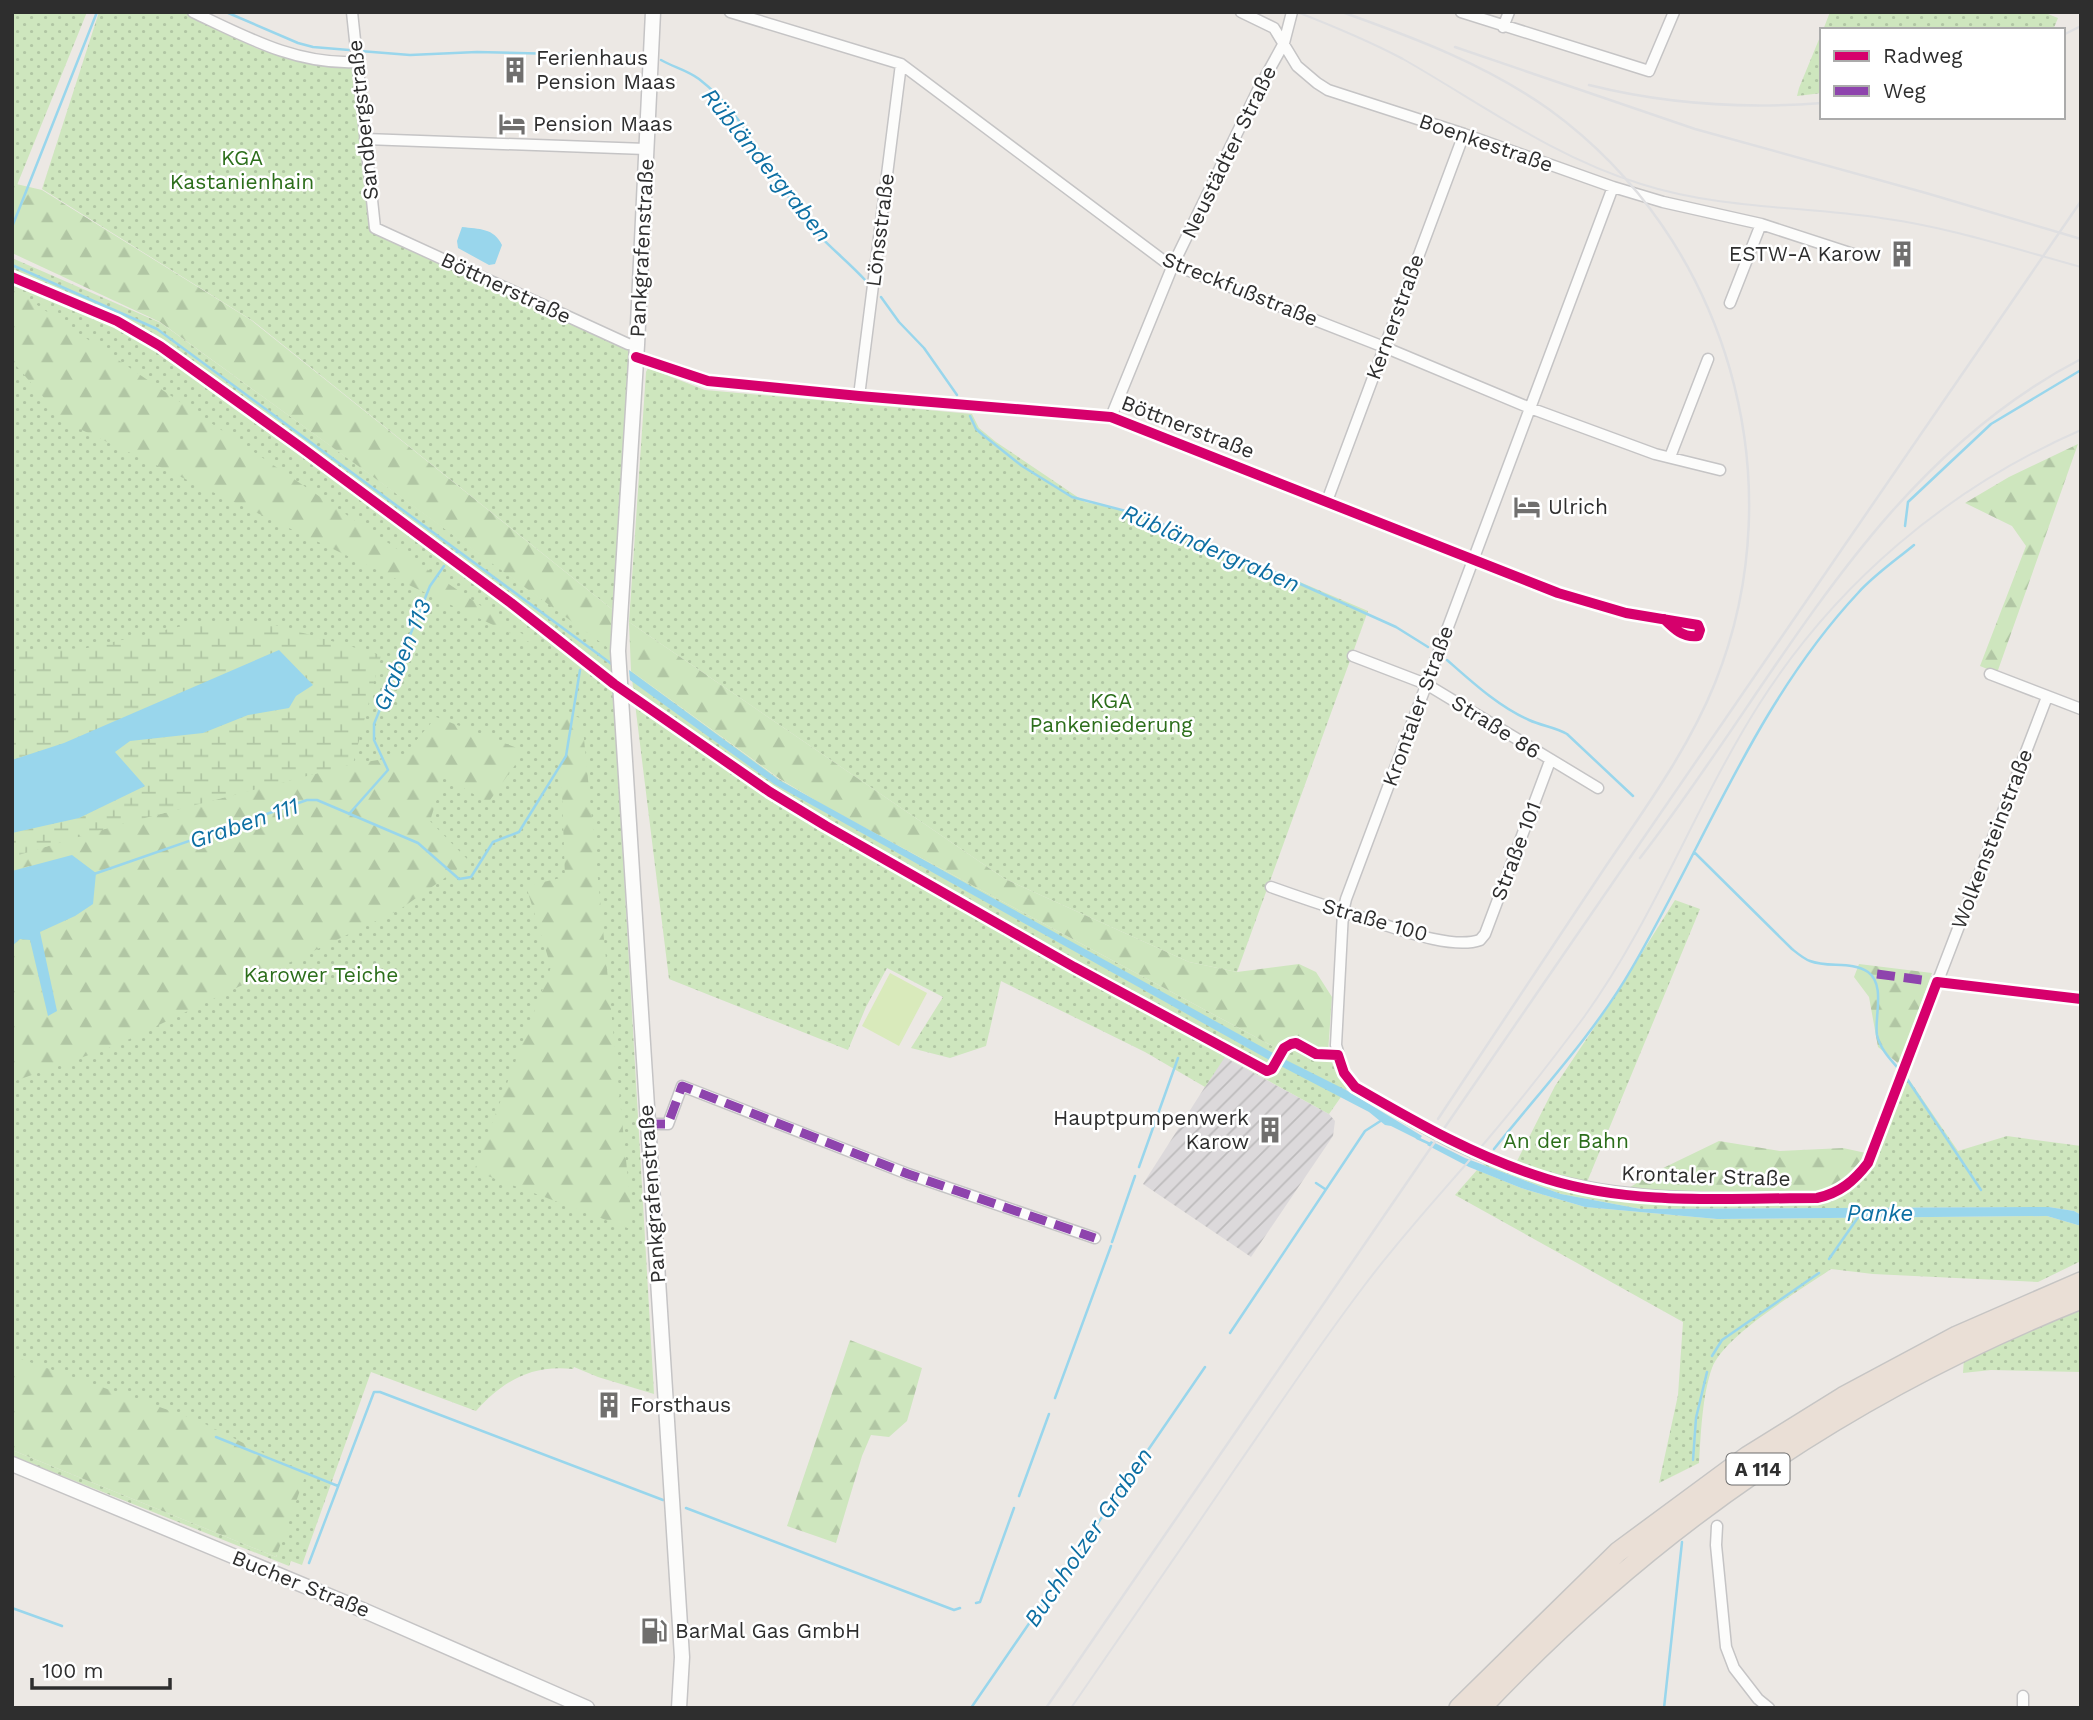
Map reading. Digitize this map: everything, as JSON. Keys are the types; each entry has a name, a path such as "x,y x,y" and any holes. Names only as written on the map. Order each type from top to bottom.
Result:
{"highway":[{"name":"A 114","path":"1459,1708 1618,1552 1748,1456 1843,1397 1957,1336 2081,1282"},
{"name":"A 114","path":"1481,1708 1575,1614 1631,1564 1787,1448 1854,1408 1955,1354 2081,1298"}],"main road":[{"name":"Pankgrafenstraße","path":"653,12 618,680 682,1657 679,1708"},
{"name":"Bucher Straße","path":"12,1464 365,1611 587,1708"}],"street":[{"path":"193,12 257,43 292,56 357,62"},
{"name":"Sandbergstraße","path":"352,12 375,228"},
{"name":"Streckfußstraße","path":"730,12 901,64 1164,261 1384,347 1530,408 1670,457 1720,470"},
{"name":"Boenkestraße","path":"1241,12 1274,28 1297,66 1328,90 1464,134 1613,187 1663,202 1761,224 1853,254"},
{"name":"Neustädter Straße","path":"1111,417 1173,265 1256,92 1284,43 1292,12"},
{"path":"1461,12 1649,71 1674,12"},
{"path":"1503,27 1509,12"},
{"name":"Lönsstraße","path":"859,397 901,64"},
{"name":"Kernerstraße","path":"1327,501 1464,134"},
{"path":"365,139 646,149"},
{"name":"Krontaler Straße","path":"1613,187 1472,558 1343,912 1336,1045 1344,1073 1355,1087 1420,1126 1488,1158 1549,1180 1632,1195 1697,1199 1817,1198 1844,1189 1868,1163 1937,982"},
{"path":"1731,303 1761,224"},
{"name":"Böttnerstraße","path":"375,228 628,344 637,351 708,381 859,397 1111,417 1558,593 1626,613 1664,619"},
{"path":"1670,457 1708,359"},
{"name":"Straße 86","path":"1353,656 1426,684 1598,788"},
{"path":"1990,674 2081,709"},
{"name":"Wolkensteinstraße","path":"1937,982 2047,697"},
{"name":"Straße 101","path":"1480,940 1485,934 1550,761"},
{"name":"Straße 100","path":"1271,887 1410,934 1464,943 1480,940"},
{"path":"1937,982 2081,999"},
{"path":"647,1124 668,1124 682,1086 908,1174 1095,1238"},
{"path":"1717,1526 1716,1545 1726,1647 1734,1668 1758,1699 1769,1708"}],"shaded area":[{"path":"1224,1057 1329,1114 1335,1121 1333,1136 1251,1257 1143,1184"}],"green space":[{"path":"12,12 87,12 13,195 12,195"},
{"name":"KGA Kastanienhain","path":"99,12 184,12 258,49 314,62 353,67 371,230 632,352 617,595 613,610 253,321 42,189"},
{"path":"1830,12 2043,12 2058,18 2054,28 1824,28"},
{"path":"1820,37 1820,93 1797,96"},
{"path":"12,183 42,190 251,320 613,610 611,650 160,322 12,253"},
{"name":"Karower Teiche","path":"12,258 161,323 611,649 654,1394 574,1367 544,1369 508,1383 476,1411 371,1372 302,1565 291,1561 289,1566 12,1456 12,1450 276,1557 277,1555 12,1442"},
{"path":"12,288 546,650 65,422 12,361"},
{"name":"KGA Pankeniederung","path":"648,368 705,390 972,414 979,428 996,442 1085,502 1140,514 1368,611 1237,972 1189,962 1005,879 629,622"},
{"path":"2078,444 1997,673 1980,666 2026,546 2012,526 1965,503 2009,477"},
{"path":"629,622 1005,879 1189,962 1237,972 1299,964 1316,972 1332,997 1328,1052 1316,1052 1296,1041 1286,1044 1280,1050 828,808 780,779 631,671"},
{"path":"191,624 275,625 381,655 353,764 118,825 12,857 12,833 79,818 145,786 115,751 129,741 203,733 248,715 289,708 64,743 12,760 12,652 87,648"},
{"path":"631,671 779,779 828,808 1280,1050 1286,1044 1296,1041 1328,1052 1336,1073 1348,1087 1329,1114 1225,1057 1205,1087 1145,1052 1001,981 986,1046 950,1058 911,1048 943,997 887,968 866,1007 848,1050 669,979"},
{"path":"559,709 582,719 633,1230 474,1171 551,967 526,886 565,877"},
{"path":"436,717 525,751 488,803 444,776 430,821 469,861 399,910 117,1045 12,1082 12,946 20,939 30,940 48,1015 40,932 75,916 29,866 12,871 12,857 118,825 353,764 403,756"},
{"name":"An der Bahn","path":"1675,900 1700,909 1587,1182 1516,1163 1555,1086"},
{"path":"1859,964 1932,973 1899,1064 1878,1047 1869,997 1854,977"},
{"path":"890,973 927,993 899,1046 862,1026"},
{"path":"1908,1078 1958,1151 2007,1136 2081,1146 2081,1215 2074,1211 2049,1207 1641,1209 1561,1194 1483,1165 1485,1163 1546,1185 1630,1200 1821,1202 1840,1194 1855,1183 1867,1168 1878,1151"},
{"path":"1719,1141 1780,1151 1843,1148 1866,1153 1843,1184 1817,1194 1663,1194 1627,1189"},
{"path":"1477,1170 1521,1188 1585,1207 1717,1219 2047,1216 2081,1226 2081,1261 2038,1282 1873,1274 1831,1269 1765,1314 1719,1355 1712,1368 1706,1391 1699,1463 1659,1483 1678,1395 1683,1322 1455,1195"},
{"path":"2081,1306 2081,1372 1991,1370 1963,1373 1964,1358"},
{"path":"850,1340 922,1368 907,1421 889,1437 871,1435 836,1543 787,1526"},
{"path":"12,1356 197,1420 306,1474 276,1557 12,1450"}],"water":[{"path":"462,227 485,230 499,239 502,245 495,264 489,265 458,248 457,241"},
{"path":"279,650 313,685 296,696 289,708 248,715 203,733 130,741 115,752 145,786 79,818 12,833 12,760 64,743"},
{"path":"629,670 779,780 1282,1058 1346,1090 1422,1136 1419,1140 1385,1125 1369,1112 1273,1062 774,784 630,680"},
{"path":"72,855 96,873 93,904 75,916 40,932 57,1011 48,1016 30,940 20,939 12,946 12,871"},
{"path":"1431,1141 1465,1158 1561,1194 1641,1209 2049,1207 2074,1211 2081,1215 2081,1226 2047,1216 1717,1219 1585,1207 1521,1188 1469,1167 1427,1145"}],"waterway":[{"name":"Rübländergraben","path":"12,227 97,12"},
{"name":"Rübländergraben","path":"226,12 298,43 349,50"},
{"name":"Rübländergraben","path":"360,51 410,55 477,52 640,56"},
{"name":"Rübländergraben","path":"661,60 699,79 730,109 802,216 866,281"},
{"name":"Panke","path":"12,265 157,329 613,665"},
{"name":"Rübländergraben","path":"881,297 899,322 924,348 957,395"},
{"path":"1905,526 1908,502 1991,424 2081,370"},
{"name":"Rübländergraben","path":"970,416 976,429 1022,466 1072,497 1145,516 1255,568 1276,573 1396,627 1428,647"},
{"path":"1494,1149 1584,1039 1617,992 1659,920 1734,774 1790,680 1822,635 1858,593 1914,545"},
{"name":"Graben 113","path":"450,558 458,551"},
{"name":"Graben 113","path":"349,814 388,770 374,740 374,724 430,586 444,566"},
{"name":"Rübländergraben","path":"1447,660 1507,708 1529,720 1567,734 1633,796"},
{"name":"Graben 111","path":"94,874 307,800 317,800 418,843 459,879 471,877 493,842 519,832 566,756 580,670"},
{"name":"Rübländergraben","path":"1694,852 1801,956 1817,963 1847,966 1868,972 1877,985 1877,1035 1897,1067"},
{"path":"1139,1167 1178,1058"},
{"name":"Rübländergraben","path":"1905,1076 1981,1190"},
{"name":"Buchholzer Graben","path":"1230,1333 1365,1131 1382,1120"},
{"name":"Panke","path":"1417,1138 1430,1144"},
{"path":"1112,1242 1135,1176"},
{"path":"1316,1183 1325,1189"},
{"path":"1829,1259 1859,1216"},
{"path":"1055,1398 1111,1246"},
{"path":"1712,1356 1722,1340 1819,1273"},
{"name":"Buchholzer Graben","path":"971,1708 1205,1367"},
{"path":"1693,1460 1696,1418 1707,1372"},
{"path":"309,1563 374,1392 380,1392 663,1500"},
{"path":"1019,1496 1049,1414"},
{"path":"216,1437 338,1486"},
{"path":"686,1508 954,1610 960,1608"},
{"path":"976,1603 980,1602 1014,1508"},
{"path":"1664,1708 1682,1542"},
{"path":"12,1608 62,1626"}],"tram line":[{"path":"1297,12 1403,59 1548,144 1609,173 1641,184 1730,203 1906,222 1982,239 2081,267"},
{"path":"1071,1708 1347,1308 1393,1248 1512,1110 1584,1017 1632,942 1735,744 1789,661 1859,580 1898,544 1985,480 2081,430"}],"railway":[{"path":"1342,12 1423,43 1501,79 1550,110 1611,163 1662,225 1702,294 1730,368 1745,446 1749,526 1739,605 1715,683 1704,708 1679,756 1650,802 1438,1119"},
{"path":"2065,34 2081,26"},
{"path":"1455,47 1695,129 2081,239"},
{"path":"1589,85 1676,101 1734,105 1820,103"},
{"path":"1046,1708 2081,201"},
{"path":"1640,858 1834,583 1887,518 1944,457 2008,404 2081,359"}],"marked path":[{"path":"1877,974 1937,982"},
{"path":"647,1124 668,1124 682,1086 908,1174 1095,1238"}],"cycle path":[{"path":"12,277 117,321 160,346 511,603 614,684 770,792 826,826 1074,967 1267,1071 1272,1069 1284,1048 1291,1044 1296,1043 1316,1054 1338,1055 1344,1073 1355,1087 1448,1139 1521,1170 1580,1188 1647,1197 1715,1199 1825,1196 1846,1185 1868,1163 1937,982 2081,999"},
{"path":"636,357 708,381 1111,417 1558,593 1626,613 1698,625 1698,636 1683,634 1671,626 1668,623 1664,619"}],"place":[{"name":"Ferienhaus Pension Maas","path":"515,70"},
{"name":"Pension Maas","path":"512,124"},
{"name":"ESTW-A Karow","path":"1902,254"},
{"name":"Ulrich","path":"1527,507"},
{"name":"Hauptpumpenwerk Karow","path":"1270,1130"},
{"name":"Forsthaus","path":"609,1405"},
{"name":"BarMal Gas GmbH","path":"654,1631"}]}
